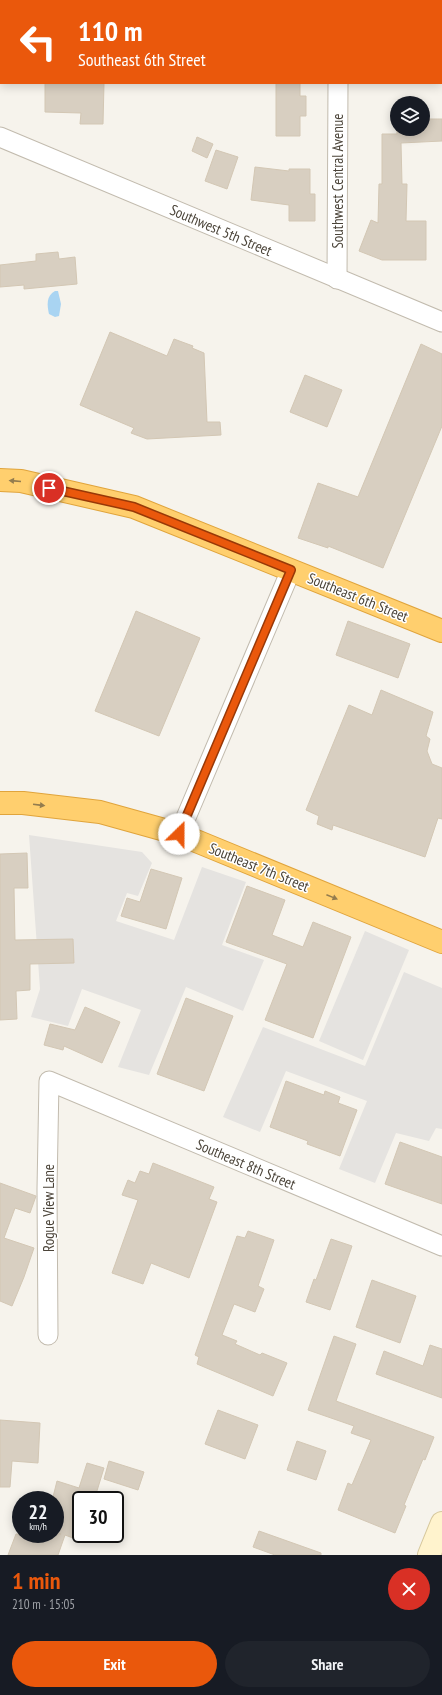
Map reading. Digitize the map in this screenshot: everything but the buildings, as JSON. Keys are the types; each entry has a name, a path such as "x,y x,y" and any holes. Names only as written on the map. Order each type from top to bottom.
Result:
{"highway":[{"name":"Southeast 6th Street","path":"0,480 21,481 134,507 442,631"},
{"name":"Southeast 7th Street","path":"0,803 23,803 100,812 179,834 440,943"}],"street":[{"name":"Southwest Central Avenue","path":"337,279 338,84"},
{"name":"Southwest 5th Street","path":"0,137 442,322"},
{"path":"179,834 291,570"},
{"name":"Southeast 8th Street","path":"49,1081 442,1246"},
{"name":"Rogue View Lane","path":"48,1335 49,1081"},
{"path":"435,1548 442,1523"}],"shaded area":[{"path":"29,835 142,852 152,863 138,896 127,893 116,921 174,940 202,867 246,882 222,945 264,960 243,1011 186,987 149,1075 118,1067 141,1010 82,989 68,1026 31,1017 40,989"},
{"path":"365,931 409,950 363,1060 319,1041"},
{"path":"404,972 442,988 442,1129 436,1128 429,1141 396,1133 375,1183 339,1169 367,1101 286,1071 260,1132 223,1117 263,1027 365,1066"}],"water":[{"path":"55,291 58,291 61,304 59,316 55,317 49,314 48,304 50,295"}],"route":[{"path":"49,488 134,507 291,570 179,834"}]}
